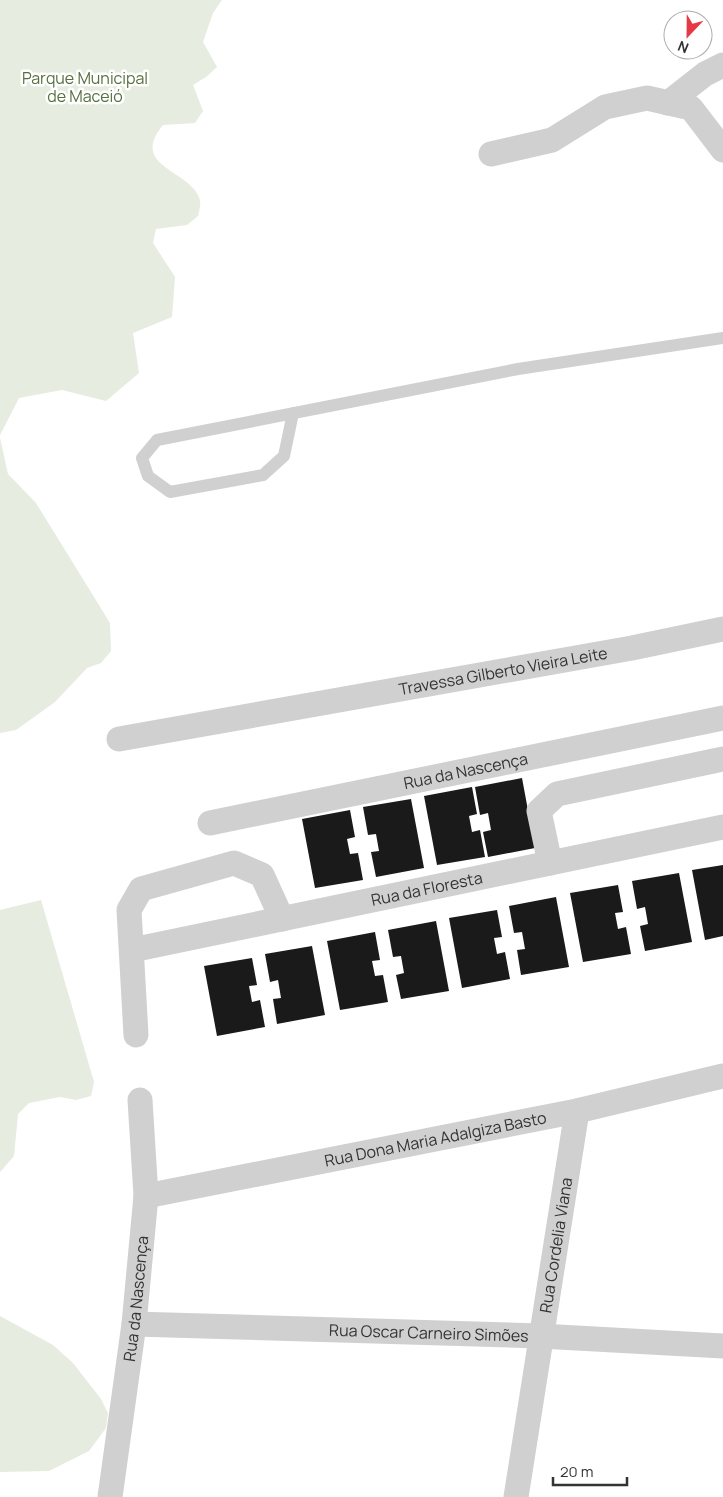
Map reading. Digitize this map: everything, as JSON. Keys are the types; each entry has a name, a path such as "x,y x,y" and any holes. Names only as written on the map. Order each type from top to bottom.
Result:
{"street":[{"path":"668,103 704,74 723,65"},
{"path":"491,154 552,140 604,107 647,98 691,108 723,150"},
{"name":"Travessa Gilberto Vieira Leite","path":"118,739 632,648 723,629"},
{"name":"Rua da Nascença","path":"210,824 723,718"},
{"path":"550,863 539,811 557,794 723,759"},
{"name":"Rua da Floresta","path":"132,950 723,827"},
{"path":"136,1035 130,910 141,889 234,863 262,875 282,919"},
{"name":"Rua Dona Maria Adalgiza Basto","path":"146,1196 577,1111 723,1076"},
{"name":"Rua da Nascença","path":"110,1497 134,1324 146,1196 140,1100"},
{"name":"Rua Cordelia Viana","path":"516,1497 577,1111"},
{"name":"Rua Oscar Carneiro Simões","path":"134,1324 540,1336 723,1346"}],"lane":[{"path":"293,414 284,456 263,475 170,492 148,476 142,458 157,440 518,369 723,338"}],"green space":[{"name":"Parque Municipal de Maceió","path":"0,0 222,0 213,13 203,42 217,67 193,85 203,111 195,123 163,125 154,139 153,150 157,159 165,167 186,181 200,200 198,216 187,225 156,229 153,243 175,277 172,317 133,333 139,373 106,401 62,390 19,398 0,435"},
{"path":"0,438 8,474 36,503 110,623 111,651 101,663 87,668 55,702 16,730 0,733"},
{"path":"41,900 94,1082 91,1096 76,1100 60,1097 29,1103 18,1114 14,1156 0,1172 0,910"},
{"path":"0,1316 53,1345 73,1363 101,1399 108,1413 106,1428 89,1451 49,1471 0,1472"}],"building":[{"path":"522,778 535,848 488,857 483,832 491,830 488,813 480,815 475,787"},
{"path":"472,787 477,814 469,816 472,832 480,830 485,857 437,865 424,796"},
{"path":"411,799 424,868 376,877 371,852 379,851 376,834 368,835 363,807"},
{"path":"350,810 355,837 347,839 350,854 358,853 363,880 315,888 302,819"},
{"path":"723,865 723,936 705,940 692,870"},
{"path":"679,873 692,942 645,951 640,926 648,924 645,907 637,909 632,881"},
{"path":"618,885 623,912 615,913 618,929 626,927 631,954 583,962 570,893"},
{"path":"556,897 569,967 521,975 517,950 525,949 522,932 514,933 509,906"},
{"path":"497,910 502,937 494,938 497,954 505,952 510,979 462,988 449,918"},
{"path":"436,921 449,991 401,999 396,975 404,973 401,956 393,957 388,930"},
{"path":"375,932 380,960 372,961 375,976 383,975 388,1002 340,1010 327,941"},
{"path":"312,946 325,1015 277,1024 273,999 281,998 278,980 270,982 265,954"},
{"path":"252,958 257,985 249,986 252,1002 260,1000 265,1027 217,1036 204,966"}]}
